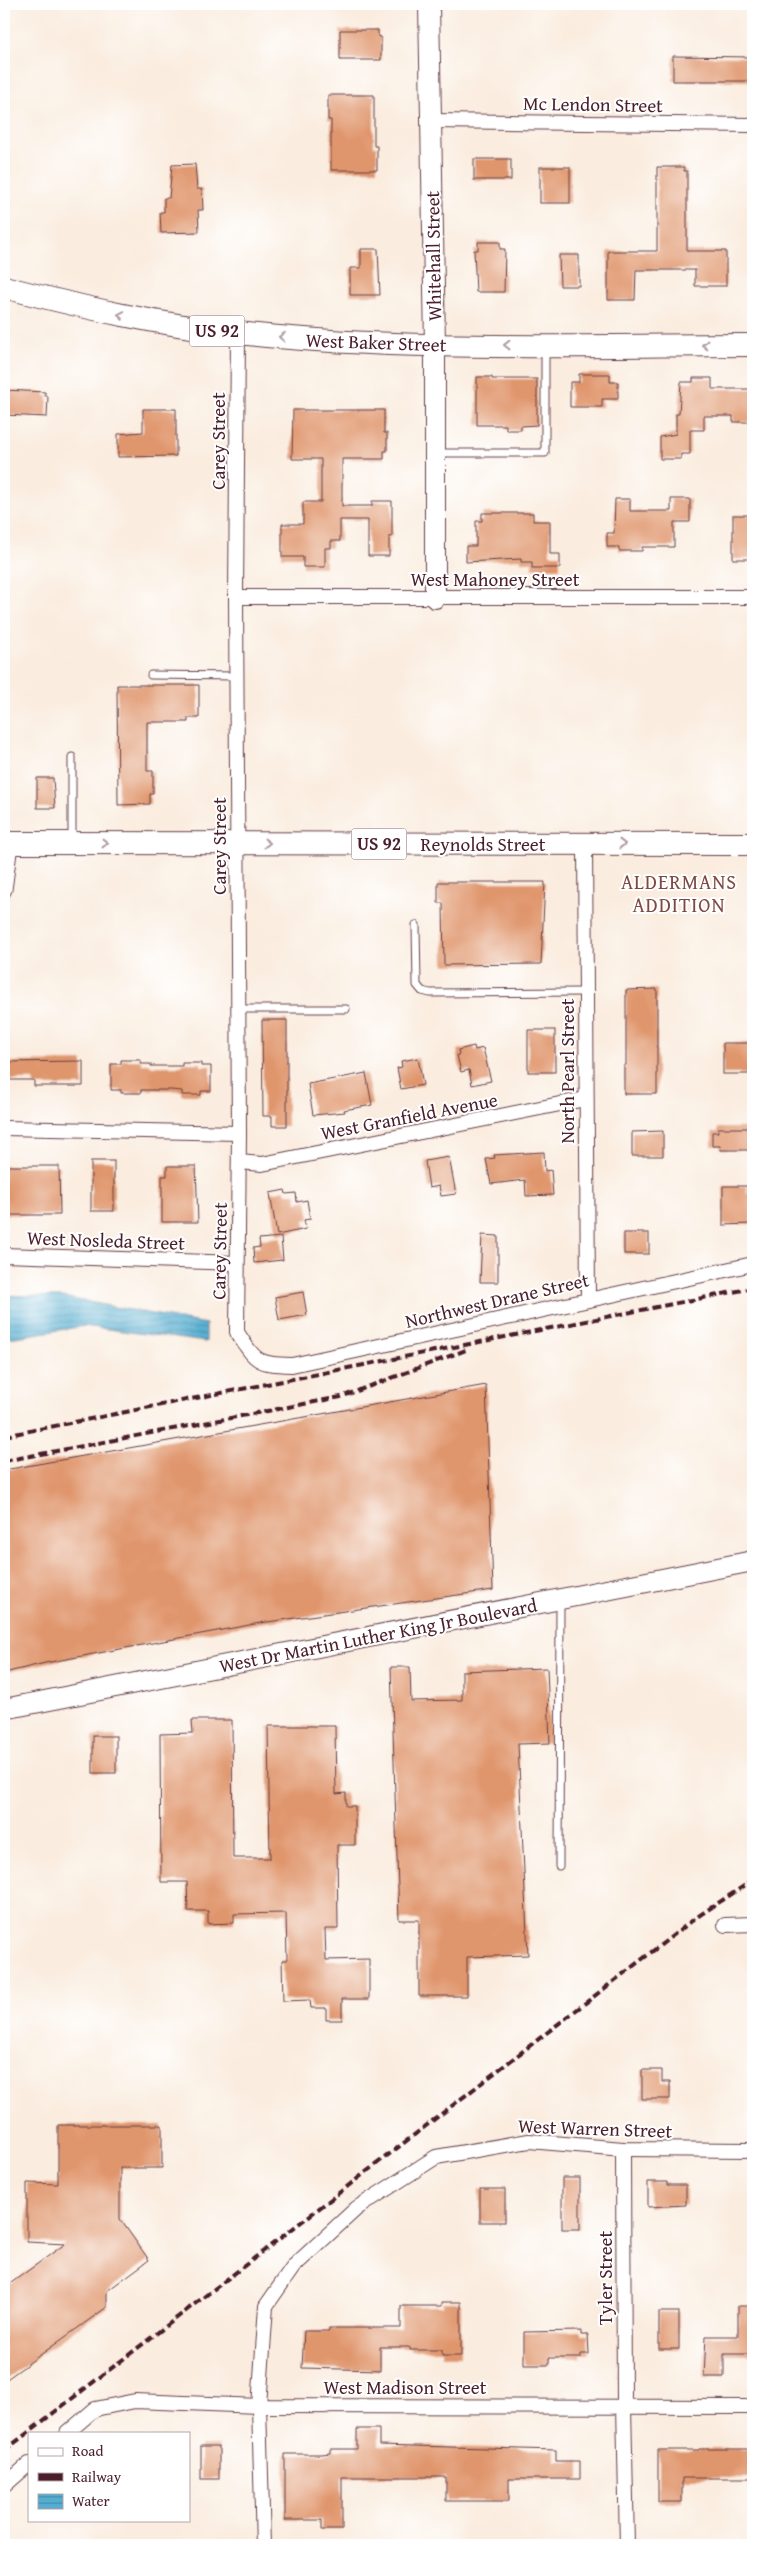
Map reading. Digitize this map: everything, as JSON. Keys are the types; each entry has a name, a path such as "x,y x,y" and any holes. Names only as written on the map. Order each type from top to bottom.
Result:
{"main road":[{"name":"West Baker Street","path":"4,287 110,313 238,333 369,344 753,345"},
{"name":"Reynolds Street","path":"9,843 753,844"}],"street":[{"name":"Whitehall Street","path":"429,4 435,345 435,598"},
{"name":"Mc Lendon Street","path":"431,121 753,125"},
{"name":"Carey Street","path":"238,333 236,676 239,1162 237,1332 251,1355"},
{"name":"West Mahoney Street","path":"236,597 753,597"},
{"name":"North Pearl Street","path":"585,844 585,1100 588,1298"},
{"name":"West Granfield Avenue","path":"239,1162 262,1164 585,1100"},
{"path":"4,1128 239,1133"},
{"name":"West Nosleda Street","path":"4,1255 237,1263"},
{"name":"Northwest Drane Street","path":"251,1355 264,1364 292,1365 588,1298 753,1264"},
{"name":"West Dr Martin Luther King Jr Boulevard","path":"4,1709 753,1561"},
{"path":"725,1925 753,1924"},
{"name":"West Warren Street","path":"263,2545 259,2406 266,2306 294,2266 357,2208 436,2157 529,2141 623,2149 753,2150"},
{"name":"Tyler Street","path":"623,2149 624,2406 627,2545"},
{"name":"West Madison Street","path":"67,2432 95,2409 135,2401 259,2406 753,2407"},
{"path":"4,2486 28,2465"}],"lane":[{"path":"435,453 545,453 546,345"},
{"path":"150,675 236,676"},
{"path":"72,757 72,843"},
{"path":"4,898 8,890 9,843"},
{"path":"416,925 417,985 422,991 439,993 585,992"},
{"path":"239,1009 346,1009"},
{"path":"559,1866 560,1599"}],"water":[{"path":"4,1295 62,1297 206,1324 206,1342 84,1326 4,1339"}],"building":[{"path":"340,30 378,30 378,37 381,37 381,60 340,60"},
{"path":"673,56 753,57 753,81 673,81"},
{"path":"328,95 374,95 374,146 377,146 377,170 331,170 331,120 328,120"},
{"path":"474,159 511,159 511,180 474,180"},
{"path":"195,164 197,189 202,189 203,210 198,210 199,232 161,233 160,212 164,212 164,198 169,198 172,165"},
{"path":"540,167 570,167 570,203 540,203"},
{"path":"657,167 684,167 684,171 687,171 687,251 726,251 726,286 695,286 695,270 636,270 635,300 608,300 608,251 657,251"},
{"path":"478,242 500,242 500,249 505,249 504,292 476,292 474,250 478,250"},
{"path":"361,249 378,249 380,295 350,295 350,268 361,268"},
{"path":"559,255 579,255 579,286 560,286"},
{"path":"579,374 610,374 610,382 618,382 618,399 602,399 602,407 570,407 570,382 579,382"},
{"path":"477,377 537,379 537,425 521,426 521,430 506,430 506,425 477,425"},
{"path":"693,378 712,378 712,389 753,389 753,422 733,422 733,416 704,416 704,430 690,430 690,454 681,454 681,459 660,459 660,437 676,434 676,414 679,414 681,382 693,382"},
{"path":"4,390 45,392 45,396 48,396 47,417 4,415"},
{"path":"143,409 176,409 176,456 118,457 118,434 143,432"},
{"path":"293,410 384,410 384,433 387,433 387,451 384,451 384,459 342,459 342,506 372,506 372,501 392,501 392,537 389,537 389,556 368,556 368,520 340,520 340,541 331,541 331,548 325,548 325,567 303,567 303,557 282,557 282,524 303,524 303,502 321,502 321,459 292,459"},
{"path":"615,499 630,499 630,511 671,511 671,499 690,499 690,522 674,522 674,547 642,547 642,551 619,551 619,547 607,547 607,533 614,533"},
{"path":"482,513 533,513 533,521 550,521 550,554 560,554 560,568 532,568 532,562 521,562 521,559 466,562 466,546 476,546 476,521 482,521"},
{"path":"733,515 753,515 753,559 733,559"},
{"path":"117,685 199,685 199,718 188,718 188,722 147,722 147,771 153,771 153,794 150,794 150,804 118,805"},
{"path":"37,778 53,778 55,808 37,808"},
{"path":"438,882 545,882 541,964 444,965 443,903 438,903"},
{"path":"657,989 657,1094 624,1094 626,990"},
{"path":"262,1020 287,1020 287,1126 272,1126 272,1116 263,1116"},
{"path":"528,1030 555,1030 555,1072 528,1072"},
{"path":"723,1043 753,1043 753,1074 723,1074"},
{"path":"474,1046 475,1050 483,1048 491,1081 472,1085 469,1070 461,1072 457,1055 459,1054 458,1050"},
{"path":"418,1058 423,1085 401,1089 397,1068 402,1067 401,1061"},
{"path":"121,1060 141,1060 141,1064 151,1064 151,1066 182,1066 182,1063 201,1063 201,1066 211,1066 211,1091 201,1091 201,1095 182,1095 182,1091 171,1090 141,1090 141,1093 121,1093 121,1090 111,1090 111,1064 121,1064"},
{"path":"83,1061 83,1086 34,1086 34,1080 4,1080 4,1062"},
{"path":"366,1073 372,1105 344,1110 345,1112 313,1115 308,1084"},
{"path":"718,1128 753,1128 753,1150 721,1150 720,1146 712,1146 712,1132 718,1132"},
{"path":"663,1131 663,1156 632,1156 632,1132"},
{"path":"544,1152 545,1171 551,1170 553,1195 526,1196 525,1180 491,1184 486,1159 495,1158 494,1155"},
{"path":"449,1157 456,1194 441,1196 439,1186 429,1188 425,1161"},
{"path":"91,1161 114,1161 114,1211 91,1211"},
{"path":"4,1166 59,1166 60,1215 4,1215"},
{"path":"167,1166 196,1166 198,1222 162,1222 162,1176 167,1176"},
{"path":"723,1186 747,1186 747,1194 751,1194 751,1224 723,1225"},
{"path":"285,1190 286,1194 296,1193 297,1202 307,1200 310,1219 304,1220 306,1229 277,1235 270,1193"},
{"path":"624,1233 649,1233 649,1254 624,1254"},
{"path":"482,1235 498,1236 498,1282 480,1282"},
{"path":"281,1237 283,1260 254,1263 253,1248 260,1247 259,1239"},
{"path":"303,1292 307,1315 279,1320 275,1297"},
{"path":"486,1385 493,1590 260,1623 45,1663 4,1673 4,1470"},
{"path":"391,1667 410,1667 411,1701 462,1700 462,1671 547,1668 550,1743 518,1744 528,1955 467,1957 467,1996 419,1996 419,1920 399,1920"},
{"path":"192,1720 232,1720 233,1858 270,1858 268,1726 335,1726 336,1794 346,1793 346,1806 355,1806 355,1845 337,1845 338,1929 325,1929 326,1960 369,1959 369,1999 342,1999 342,2020 326,2020 326,2008 311,2008 310,2000 283,2001 282,1960 287,1960 286,1913 234,1914 234,1923 208,1924 208,1911 188,1911 187,1882 161,1882 160,1734 193,1733"},
{"path":"93,1736 116,1736 116,1773 93,1773"},
{"path":"642,2070 662,2070 662,2082 670,2082 670,2099 642,2099"},
{"path":"58,2125 162,2125 162,2168 120,2168 120,2219 149,2260 107,2291 107,2307 4,2381 4,2288 65,2244 27,2242 27,2183 58,2184"},
{"path":"562,2178 580,2178 580,2229 562,2229"},
{"path":"648,2182 686,2185 686,2205 648,2207"},
{"path":"480,2189 505,2189 505,2222 480,2222"},
{"path":"442,2302 461,2302 461,2356 442,2356 442,2350 410,2350 410,2347 380,2347 380,2370 302,2368 304,2331 329,2331 329,2328 401,2328 401,2306 442,2306"},
{"path":"738,2306 753,2306 753,2349 751,2349 751,2354 724,2354 724,2377 704,2377 706,2336 738,2336"},
{"path":"659,2312 679,2312 679,2349 659,2349"},
{"path":"581,2331 581,2335 588,2335 589,2354 581,2354 581,2358 549,2358 549,2365 524,2365 524,2332"},
{"path":"357,2429 379,2429 379,2445 556,2450 556,2461 580,2461 580,2479 509,2479 509,2501 446,2501 446,2477 342,2477 342,2530 322,2530 322,2520 285,2520 285,2454 322,2454 330,2453 330,2449 357,2449"},
{"path":"201,2446 219,2446 219,2479 201,2479"},
{"path":"753,2449 753,2478 682,2478 682,2502 658,2502 658,2450"}],"railway":[{"path":"4,1436 753,1288"},
{"path":"4,1461 341,1397 466,1350"},
{"path":"29,2432 697,1917 753,1880"},
{"path":"4,2451 28,2433"}],"district":[{"name":"ALDERMANS ADDITION","path":"679,894"}]}
